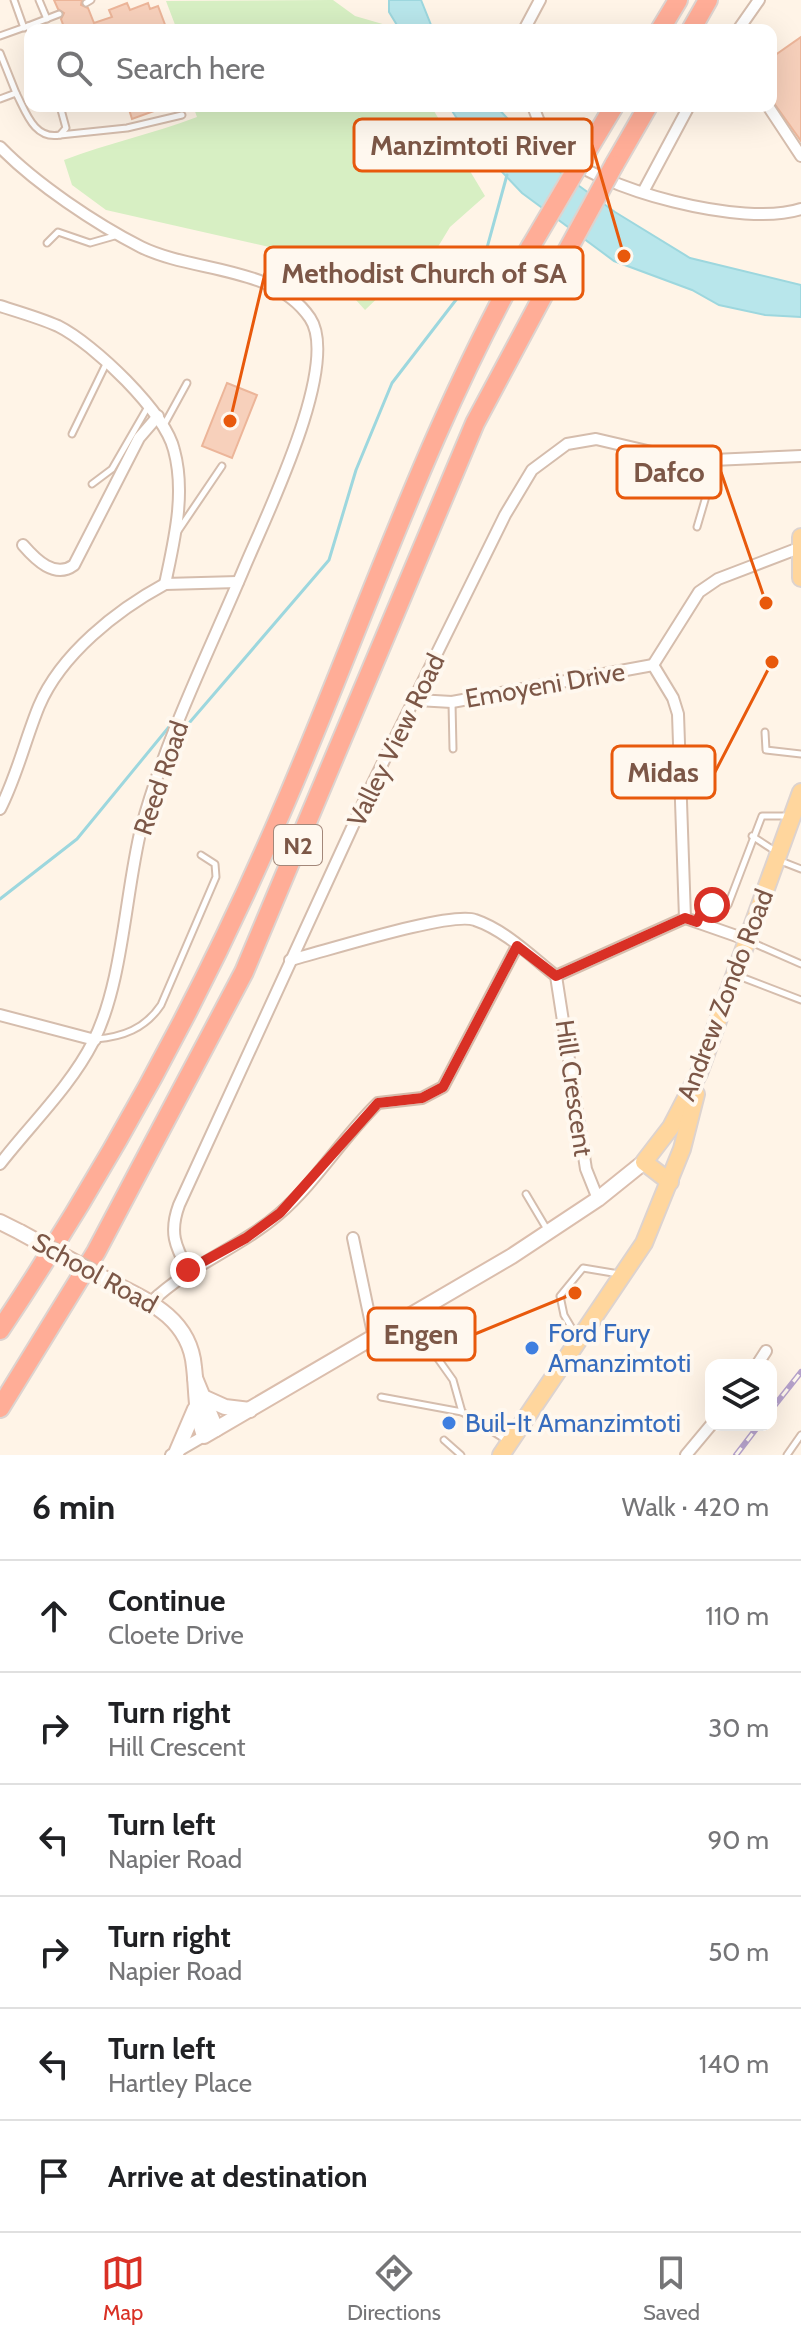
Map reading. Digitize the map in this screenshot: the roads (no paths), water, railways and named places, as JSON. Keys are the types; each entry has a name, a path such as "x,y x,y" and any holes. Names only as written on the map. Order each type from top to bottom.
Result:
{"highway":[{"path":"664,24 678,0"},
{"path":"694,24 708,0"},
{"name":"N2","path":"0,1330 149,1090 218,956 282,811 461,379 531,246 610,112"},
{"name":"N2","path":"0,1408 96,1252 244,972 481,411 645,112"}],"main road":[{"path":"800,542 801,578"},
{"name":"Andrew Zondo Road","path":"644,1162 671,1127 699,1073 801,792"},
{"path":"506,1449 644,1243 688,1132 699,1073"},
{"path":"644,1162 670,1182"}],"street":[{"path":"527,24 540,0"},
{"path":"742,24 759,0"},
{"path":"535,112 546,138 566,158 602,179 643,192 733,212 772,214 801,209"},
{"path":"643,192 686,112"},
{"path":"772,112 801,156"},
{"name":"Reed Road","path":"0,147 51,189 120,234 161,256 248,278 286,294 311,320 316,333 315,380 296,439 167,755 142,825 111,984 95,1040 58,1094 0,1164"},
{"path":"0,306 58,327 106,364 161,420 177,460 179,498 165,584"},
{"path":"23,545 41,563 55,570 64,571 74,565 139,438 161,420"},
{"name":"Valley View Road","path":"188,1270 172,1237 172,1222 290,960 395,738 417,700 505,515 542,460 567,444 596,439 678,459 801,456"},
{"path":"653,665 705,587 800,542"},
{"path":"0,809 40,704 61,669 126,609 165,584 238,582"},
{"name":"Emoyeni Drive","path":"417,700 452,702 653,665 673,698 678,714 685,918"},
{"path":"290,960 465,918 479,921 556,976 685,918 748,940"},
{"path":"151,1302 188,1270 246,1238 280,1213 365,1116 384,1100 422,1098 443,1087 517,946"},
{"name":"Hill Crescent","path":"556,976 586,1169 598,1199"},
{"path":"0,1015 95,1040"},
{"name":"Andrew Zondo Road","path":"174,1453 374,1338 548,1232 598,1199 644,1162"},
{"name":"School Road","path":"0,1222 151,1302 169,1315 186,1338 200,1404 210,1432"},
{"path":"353,1238 374,1338"},
{"path":"761,1359 766,1351"},
{"path":"174,1453 200,1404 250,1410"},
{"path":"686,1455 706,1431"}],"lane":[{"path":"14,0 25,24"},
{"path":"39,0 47,19"},
{"path":"36,24 59,14"},
{"path":"0,36 24,29"},
{"path":"0,53 24,107"},
{"path":"0,99 16,93"},
{"path":"27,112 38,131 51,136 127,128 182,115"},
{"path":"60,135 66,125 62,112"},
{"path":"47,243 58,232 90,243 120,234"},
{"path":"72,434 106,364"},
{"path":"161,420 187,383"},
{"path":"92,484 112,469 149,405"},
{"path":"697,527 717,459"},
{"path":"175,535 222,466"},
{"path":"452,702 453,749"},
{"path":"765,732 766,750 801,754"},
{"path":"697,922 703,907 728,905 762,816 793,817"},
{"path":"752,836 778,857 801,869"},
{"path":"95,1040 115,1038 136,1029 150,1019 161,1005 216,877 215,864 201,855"},
{"path":"748,940 801,964"},
{"path":"735,975 801,1000"},
{"path":"526,1194 548,1232"},
{"path":"580,1341 564,1315 560,1296 583,1268 624,1276"},
{"path":"408,1317 453,1380 462,1412"},
{"path":"381,1397 462,1412 506,1449"},
{"path":"787,1455 801,1435"},
{"path":"444,1440 461,1455"}],"water":[{"path":"389,0 421,0 431,24 396,24 389,12"},
{"path":"453,112 501,112 549,164 615,212 690,258 801,285 801,317 765,315 719,305 692,290 614,261 522,193 468,136"}],"waterway":[{"path":"190,722 329,560 356,470 392,383 482,266 507,175"},
{"path":"0,899 77,839 173,722"}],"railway":[{"path":"777,1402 801,1372"},
{"path":"736,1455 754,1431"}],"place":[{"name":"Manzimtoti River","path":"624,256"},
{"name":"Methodist Church of SA","path":"230,421"},
{"name":"Dafco","path":"766,603"},
{"name":"Midas","path":"772,662"},
{"name":"Engen","path":"575,1293"},
{"name":"Ford Fury Amanzimtoti","path":"532,1348"},
{"name":"Buil-It Amanzimtoti","path":"449,1423"}]}
